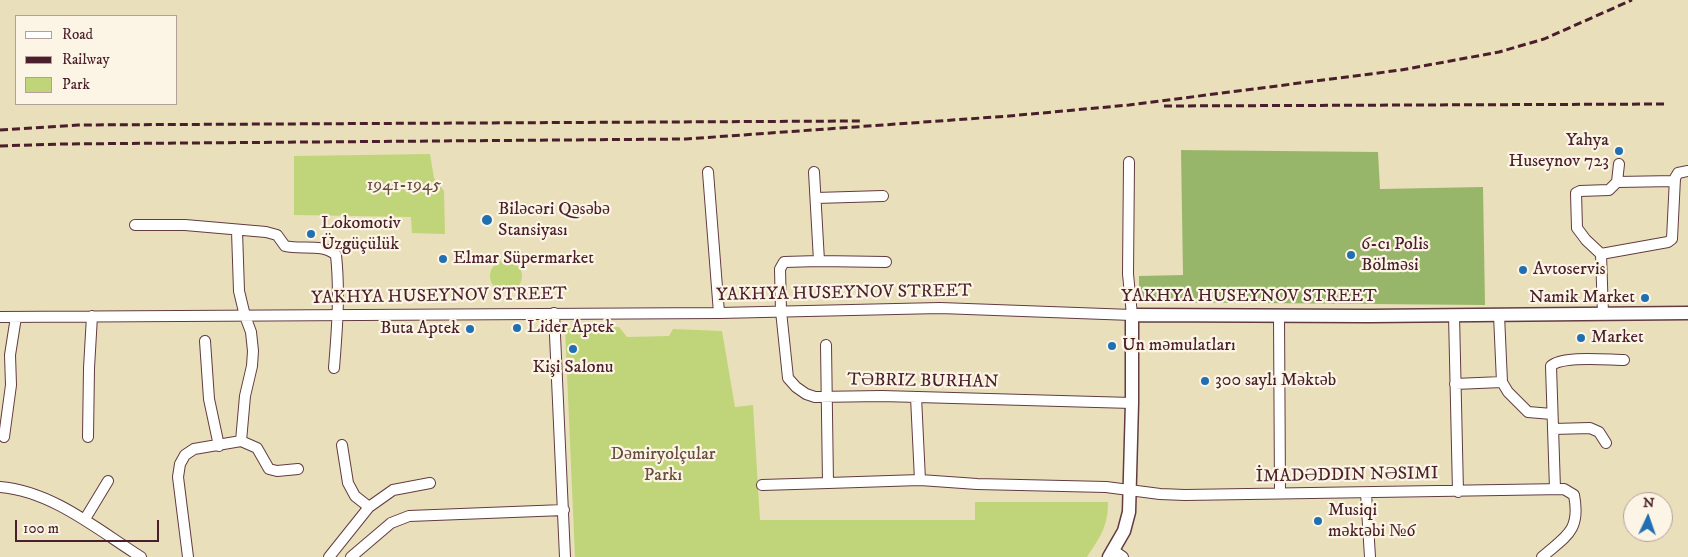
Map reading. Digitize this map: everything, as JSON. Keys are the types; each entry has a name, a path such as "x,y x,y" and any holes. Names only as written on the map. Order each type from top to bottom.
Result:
{"main road":[{"name":"YAKHYA HUSEYNOV STREET","path":"1132,315 1688,313"},
{"path":"1115,555 1129,512 1132,315"}],"street":[{"path":"1129,162 1128,274 1132,315"},
{"path":"1602,314 1601,254 1586,240 1577,228 1576,193 1580,191 1609,190 1619,175 1619,164"},
{"path":"1601,254 1668,242 1672,239 1675,181 1678,173 1688,171"},
{"path":"708,172 719,313"},
{"path":"814,172 819,260 886,262"},
{"path":"1616,182 1675,181"},
{"path":"816,198 883,196"},
{"path":"135,224 185,225 277,235 285,246 318,248 331,251 336,255 337,265 338,315 334,368"},
{"path":"237,231 239,291 251,332 253,350 252,366 245,396 241,441"},
{"name":"TƏBRIZ BURHAN","path":"819,260 784,262 781,265 781,311 788,378 796,388 806,394 827,397 882,396 1132,404"},
{"name":"YAKHYA HUSEYNOV STREET","path":"0,317 719,313 940,308 1132,315"},
{"path":"554,313 565,557"},
{"path":"1279,315 1280,493"},
{"path":"1454,315 1458,492"},
{"path":"1499,315 1502,382 1508,392 1528,412 1552,414"},
{"path":"88,437 92,316"},
{"path":"4,437 10,384 10,355 16,317"},
{"path":"205,340 209,399 219,446"},
{"path":"826,345 828,483"},
{"path":"1542,557 1569,534 1576,522 1577,509 1574,496 1560,489 1553,429 1551,366 1555,362 1568,360 1624,360"},
{"path":"1455,384 1502,382"},
{"path":"916,397 920,480"},
{"path":"1553,429 1590,428 1599,432 1606,443"},
{"path":"188,557 178,478 180,464 185,455 194,449 241,441 257,448 269,469 277,471 298,469"},
{"path":"342,445 348,483 355,496 369,507"},
{"name":"İMADƏDDIN NƏSIMI","path":"762,485 920,480 977,484 1106,487 1130,491 1185,495 1560,489"},
{"path":"85,519 108,481"},
{"path":"329,557 369,507 393,490 430,483"},
{"path":"0,487 18,488 29,492 85,519 141,557"},
{"path":"1366,493 1370,557"},
{"path":"351,557 390,523 409,516 564,510"}],"green space":[{"path":"1181,150 1378,152 1380,189 1483,187 1485,305 1139,302 1139,276 1183,275"},
{"name":"1941-1945","path":"430,154 434,178 444,191 445,234 412,233 411,217 294,215 294,156"},
{"path":"506,260 512,261 517,265 521,270 521,282 517,287 512,291 506,292 500,291 495,287 491,282 490,276 491,270 495,265 500,261"},
{"name":"Dəmiryolçular Parkı","path":"619,327 627,337 669,336 673,329 722,331 735,407 753,405 760,520 975,520 975,502 1108,502 1105,525 1087,557 575,557 565,328"}],"railway":[{"path":"0,146 686,139 1009,116 1129,105 1401,70 1499,52 1544,39 1632,0"},
{"path":"1164,106 1668,104"},
{"path":"0,130 78,125 860,121"}],"place":[{"name":"Yahya Huseynov 723","path":"1619,151"},
{"name":"Biləcəri Qəsəbə Stansiyası","path":"487,220"},
{"name":"Lokomotiv Üzgüçülük","path":"311,234"},
{"name":"6-cı Polis Bölməsi","path":"1351,255"},
{"name":"Elmar Süpermarket","path":"443,259"},
{"name":"Avtoservis","path":"1523,270"},
{"name":"Namik Market","path":"1645,298"},
{"name":"Lider Aptek","path":"517,328"},
{"name":"Buta Aptek","path":"470,329"},
{"name":"Market","path":"1581,338"},
{"name":"Un məmulatları","path":"1112,346"},
{"name":"Kişi Salonu","path":"573,349"},
{"name":"300 saylı Məktəb","path":"1205,381"},
{"name":"Musiqi məktəbi №6","path":"1318,521"}]}
